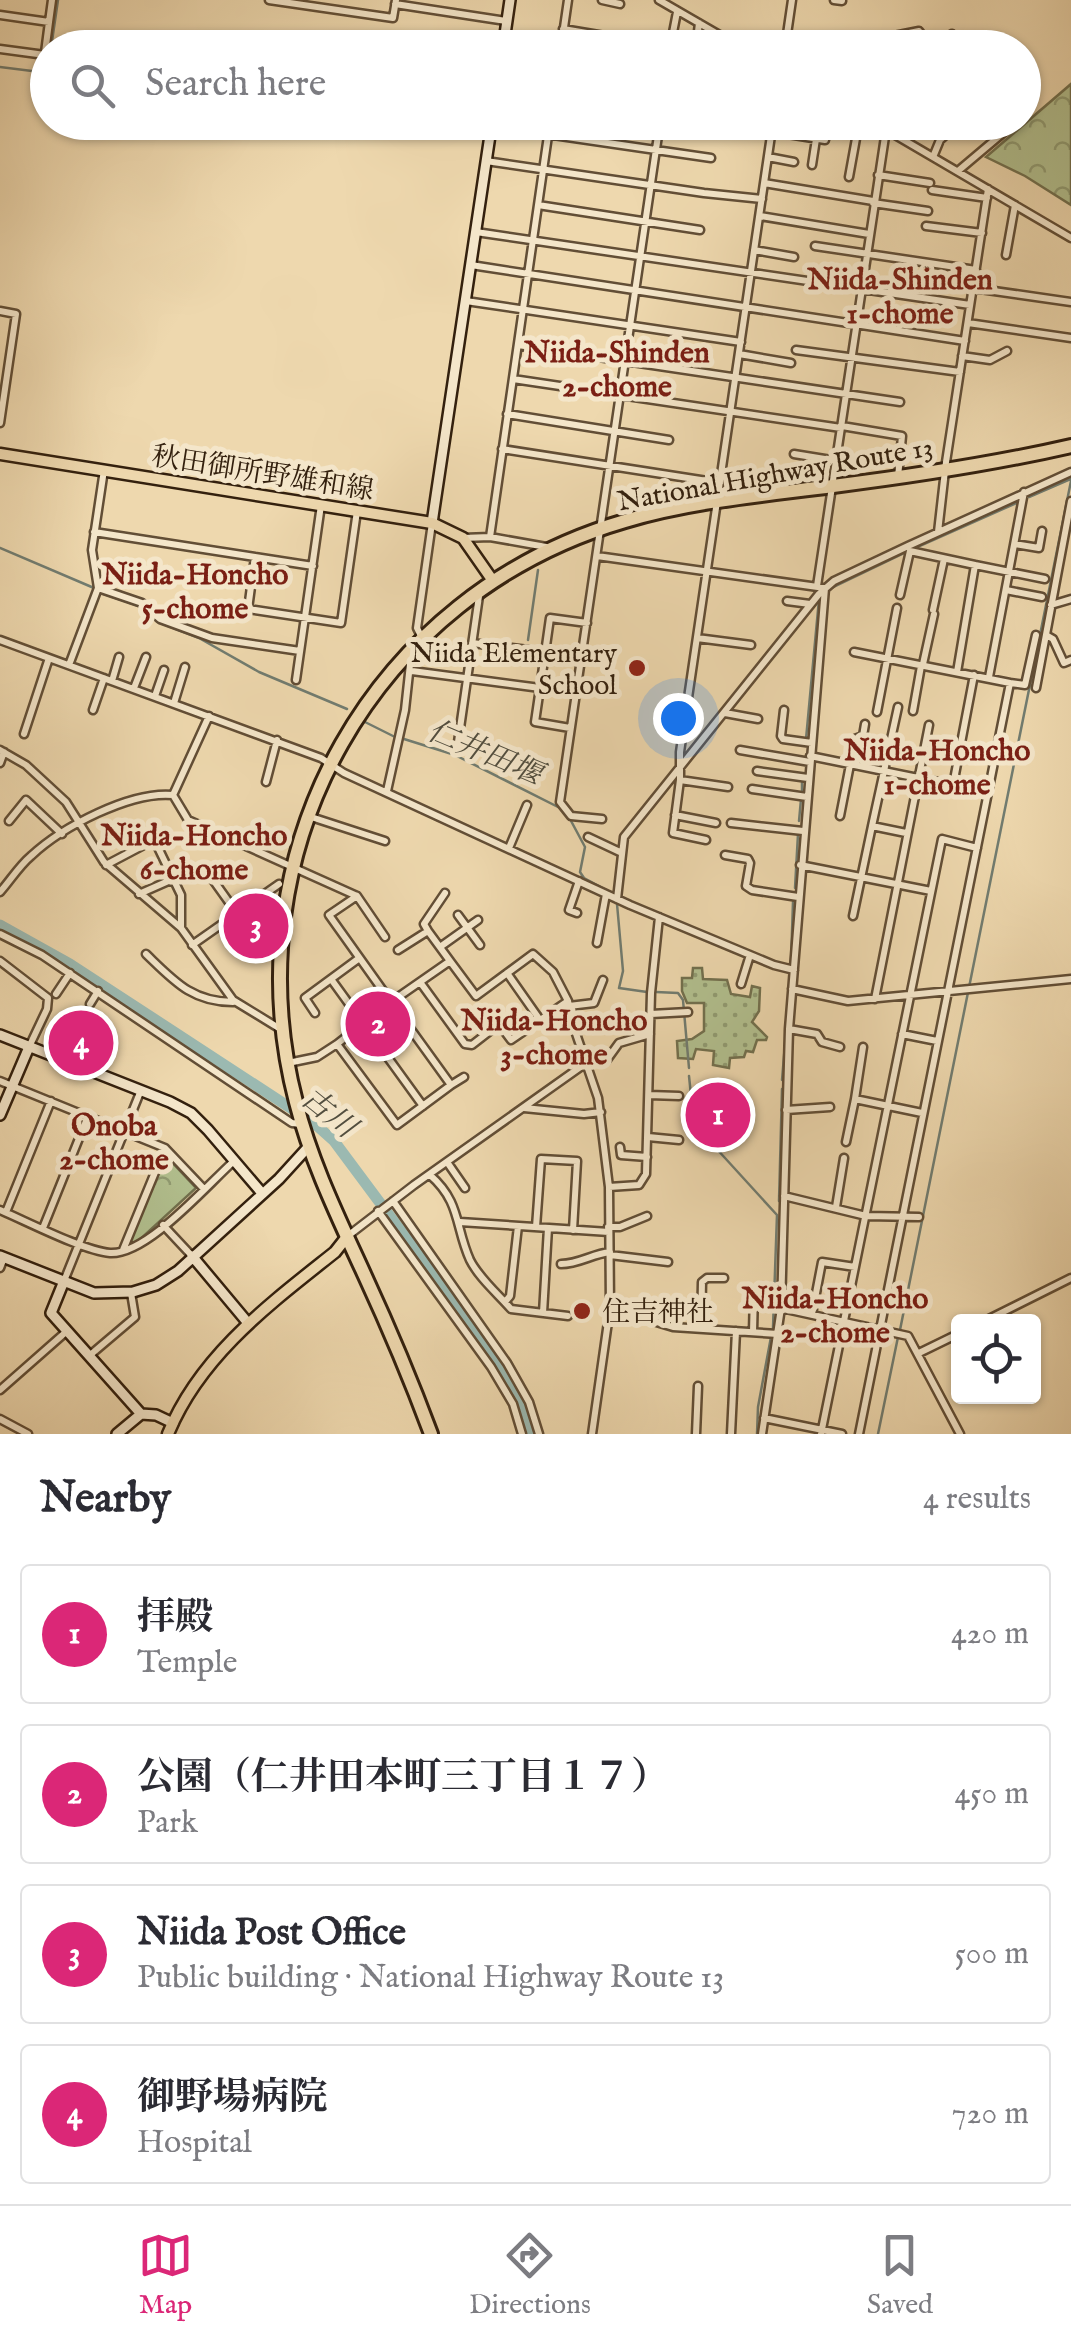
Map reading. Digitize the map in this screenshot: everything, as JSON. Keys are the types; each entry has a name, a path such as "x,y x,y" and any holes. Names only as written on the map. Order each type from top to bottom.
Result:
{"highway":[{"name":"National Highway Route 13","path":"431,1434 402,1356 346,1238 310,1145 296,1104 282,1030 280,944 292,866 307,816 330,763 373,695 422,638 493,580 553,548 600,529 647,515 717,502 944,470 1071,446"}],"main road":[{"name":"秋田御所野雄和線","path":"0,454 432,523 462,538 493,580"},
{"path":"171,1429 200,1379 248,1322 346,1238"}],"street":[{"path":"48,30 52,0"},
{"path":"269,0 394,18 396,2 506,21"},
{"path":"505,30 510,0"},
{"path":"568,0 564,29 570,30"},
{"path":"602,0 620,4"},
{"path":"660,0 711,30"},
{"path":"788,30 792,0"},
{"path":"834,0 842,1"},
{"path":"673,30 676,12"},
{"path":"0,15 49,22"},
{"path":"698,30 699,23"},
{"path":"0,49 30,53"},
{"path":"422,638 417,628 489,140"},
{"path":"490,538 547,140"},
{"path":"588,140 711,158"},
{"path":"602,820 571,816 560,802 657,140"},
{"path":"706,840 672,834 771,140"},
{"path":"812,165 821,140"},
{"path":"849,176 856,140"},
{"path":"762,1434 781,1308 789,1029 821,587 882,140"},
{"path":"903,140 1071,238"},
{"path":"933,158 940,140"},
{"path":"958,172 995,140"},
{"path":"768,157 794,162"},
{"path":"486,161 762,199"},
{"path":"878,175 931,187 988,193"},
{"path":"764,183 928,211"},
{"path":"938,532 944,470 988,193"},
{"path":"538,204 700,230"},
{"path":"1006,255 1014,205"},
{"path":"760,216 869,234"},
{"path":"926,226 982,233"},
{"path":"476,232 970,305"},
{"path":"815,246 976,270"},
{"path":"754,250 794,257"},
{"path":"471,266 965,341"},
{"path":"973,288 1071,302"},
{"path":"466,301 741,342"},
{"path":"0,311 16,314 0,423"},
{"path":"968,322 1071,338"},
{"path":"518,345 900,402"},
{"path":"796,350 960,372"},
{"path":"962,356 990,360 1007,351"},
{"path":"739,354 792,363"},
{"path":"513,379 902,436 898,477"},
{"path":"508,414 669,440"},
{"path":"502,449 720,483"},
{"path":"794,454 836,460"},
{"path":"69,665 98,588 92,550 104,470"},
{"path":"597,556 821,587 1070,472"},
{"path":"989,678 1024,492"},
{"path":"854,652 1026,686 1052,605 1071,501"},
{"path":"296,680 321,504"},
{"path":"255,557 248,609 340,623 357,510"},
{"path":"1016,544 1039,548 1042,531"},
{"path":"94,532 313,566"},
{"path":"462,538 490,538 553,548"},
{"path":"909,549 1044,579"},
{"path":"900,594 909,549"},
{"path":"913,711 944,558"},
{"path":"1059,566 1071,560"},
{"path":"958,672 975,565"},
{"path":"616,899 628,831 821,587"},
{"path":"98,588 142,602 160,619 212,638 300,652"},
{"path":"457,748 480,590"},
{"path":"1006,590 1042,597"},
{"path":"1052,605 1071,599"},
{"path":"788,601 810,604"},
{"path":"877,712 897,608"},
{"path":"570,728 535,722 550,618 587,623"},
{"path":"1041,635 1052,639 1064,663 1071,660"},
{"path":"1036,688 1041,635"},
{"path":"697,638 751,645"},
{"path":"0,640 277,740 616,899 794,970"},
{"path":"472,643 545,652"},
{"path":"388,791 412,671 410,650"},
{"path":"93,710 119,657"},
{"path":"24,734 50,658"},
{"path":"134,688 146,658"},
{"path":"174,703 185,668"},
{"path":"155,696 164,670"},
{"path":"412,671 540,688"},
{"path":"953,785 974,675"},
{"path":"859,1434 1010,682"},
{"path":"853,916 898,708"},
{"path":"784,710 783,739 812,743"},
{"path":"724,713 758,718"},
{"path":"173,795 210,716"},
{"path":"840,816 855,739 863,736 865,724"},
{"path":"874,999 929,725"},
{"path":"266,782 277,740"},
{"path":"740,750 850,764 988,792"},
{"path":"0,763 2,751 40,776 66,802 106,865 181,928 236,1002 282,1030"},
{"path":"757,771 808,778"},
{"path":"680,780 728,787"},
{"path":"752,789 806,798"},
{"path":"0,892 30,856 79,824 143,795 173,795"},
{"path":"173,795 188,820 357,896 385,937"},
{"path":"9,821 26,800 62,834"},
{"path":"510,848 528,805"},
{"path":"676,815 716,822"},
{"path":"307,816 385,841"},
{"path":"731,823 804,830"},
{"path":"872,826 906,834"},
{"path":"152,833 180,895 181,928"},
{"path":"588,837 622,853"},
{"path":"822,1432 942,839 977,848"},
{"path":"106,865 142,846"},
{"path":"725,855 748,859 746,886 752,890 798,897"},
{"path":"800,865 931,892"},
{"path":"206,870 236,912"},
{"path":"140,894 173,879"},
{"path":"577,913 570,910 580,881"},
{"path":"192,945 278,884"},
{"path":"445,893 424,924 476,996 532,954 553,972 568,1004 600,1112 609,1187 610,1308 592,1434"},
{"path":"597,944 606,894"},
{"path":"357,896 329,914 452,1086"},
{"path":"458,915 480,946"},
{"path":"609,1187 644,1182 654,935 659,917"},
{"path":"440,947 478,920"},
{"path":"398,950 428,931"},
{"path":"0,934 98,991 292,1122 302,1123"},
{"path":"146,954 180,986 206,1000 236,1002"},
{"path":"741,984 750,955"},
{"path":"314,1013 305,998 359,959"},
{"path":"0,961 48,998 0,1115"},
{"path":"287,1063 316,1057 337,1044 450,961"},
{"path":"507,973 540,1020"},
{"path":"56,994 70,974"},
{"path":"331,978 423,1106"},
{"path":"792,989 834,1000 874,999 1071,979"},
{"path":"420,982 465,1044 472,1045 499,1024 511,1040 568,1004 594,1003 602,980"},
{"path":"90,1004 98,991"},
{"path":"650,1014 685,1013"},
{"path":"789,1029 818,1034 822,1042 840,1047"},
{"path":"346,1238 379,1210 586,1063 606,1061 619,1043 650,1034"},
{"path":"902,1034 937,1041"},
{"path":"0,1035 190,1114 260,1192"},
{"path":"337,1044 397,1125 464,1076"},
{"path":"846,1142 863,1046"},
{"path":"0,1081 166,1148 203,1188"},
{"path":"140,1090 51,1313 141,1414"},
{"path":"649,1094 679,1096"},
{"path":"855,1099 922,1113"},
{"path":"51,1102 3,1211 108,1253 138,1247 234,1161"},
{"path":"786,1110 830,1107"},
{"path":"523,1108 600,1112"},
{"path":"43,1228 88,1116"},
{"path":"648,1137 679,1140"},
{"path":"1,1261 94,1293 131,1292 156,1285 178,1270 310,1145"},
{"path":"620,1147 621,1155 647,1157"},
{"path":"122,1250 166,1148"},
{"path":"836,1207 844,1158"},
{"path":"536,1227 541,1159 577,1161 573,1230"},
{"path":"447,1162 464,1188"},
{"path":"430,1175 444,1187 460,1222 470,1260 504,1302 511,1309 568,1316"},
{"path":"784,1196 866,1216 918,1217"},
{"path":"392,1202 507,1363 529,1402 539,1434"},
{"path":"379,1210 497,1376 513,1404 522,1434"},
{"path":"460,1222 609,1230 647,1216"},
{"path":"163,1225 248,1322"},
{"path":"504,1302 510,1296 518,1226"},
{"path":"543,1313 548,1228"},
{"path":"560,1264 610,1253 668,1262"},
{"path":"812,1314 822,1262 855,1267"},
{"path":"701,1328 702,1282 707,1278 724,1278"},
{"path":"999,1314 1071,1278"},
{"path":"89,1356 135,1317 131,1292"},
{"path":"753,1332 754,1292"},
{"path":"610,1308 673,1328 778,1334"},
{"path":"781,1308 899,1332 920,1353 960,1434"},
{"path":"0,1390 67,1331"},
{"path":"731,1434 736,1331"},
{"path":"920,1353 951,1338"},
{"path":"0,1373 9,1382"},
{"path":"696,1434 698,1386"},
{"path":"117,1434 141,1414 156,1415 171,1429"},
{"path":"0,1418 25,1433"},
{"path":"764,1418 842,1434"}],"green space":[{"path":"1071,84 1071,205 986,157 1006,140 1041,140 1041,110"},
{"path":"693,968 702,968 703,979 727,980 731,994 750,997 752,986 760,988 759,1011 752,1022 766,1040 757,1040 753,1052 746,1051 744,1057 730,1058 729,1068 713,1065 714,1051 696,1049 693,1059 678,1058 677,1041 692,1039 704,1031 704,1003 687,1003 682,991 682,978 692,978"},
{"path":"166,1156 196,1188 135,1244 128,1241"}],"waterway":[{"path":"54,30 58,0"},
{"path":"0,67 30,71"},
{"path":"1029,497 1071,479"},
{"path":"900,1330 1071,481"},
{"path":"915,548 1021,501"},
{"path":"0,548 94,588"},
{"path":"831,588 906,552"},
{"path":"528,640 538,570"},
{"path":"101,593 139,606 158,622 199,638 259,672 347,709"},
{"path":"806,739 819,599"},
{"path":"365,722 395,737"},
{"name":"仁井田堰","path":"404,739 455,755 562,809"},
{"path":"802,780 802,792"},
{"path":"799,821 801,799"},
{"name":"仁井田堰","path":"570,819 585,847 580,872 610,892"},
{"path":"795,888 798,834"},
{"path":"791,962 793,902"},
{"name":"仁井田堰","path":"617,904 623,971 619,988 647,992"},
{"name":"古川","path":"0,925 70,964 315,1124 334,1141 485,1344 515,1393 529,1434"},
{"name":"仁井田堰","path":"656,992 678,993 683,1000 689,1068"},
{"path":"782,1080 786,1032"},
{"name":"仁井田堰","path":"689,1076 694,1124 777,1215 773,1328"},
{"path":"779,1201 782,1089"},
{"name":"仁井田堰","path":"757,1434 771,1337"},
{"path":"878,1434 898,1337"}],"place":[{"name":"Niida Elementary School","path":"637,668"},
{"name":"Niida Post Office","path":"256,926"},
{"name":"公園（仁井田本町三丁目１７）","path":"378,1024"},
{"name":"御野場病院","path":"81,1043"},
{"name":"拝殿","path":"718,1115"},
{"name":"住吉神社","path":"582,1311"}],"district":[{"name":"Niida-Shinden 1-chome","path":"900,296"},
{"name":"Niida-Shinden 2-chome","path":"617,369"},
{"name":"Niida-Honcho 5-chome","path":"195,591"},
{"name":"Niida-Honcho 1-chome","path":"937,767"},
{"name":"Niida-Honcho 6-chome","path":"194,852"},
{"name":"Niida-Honcho 3-chome","path":"554,1037"},
{"name":"Onoba 2-chome","path":"114,1142"},
{"name":"Niida-Honcho 2-chome","path":"835,1315"}]}
